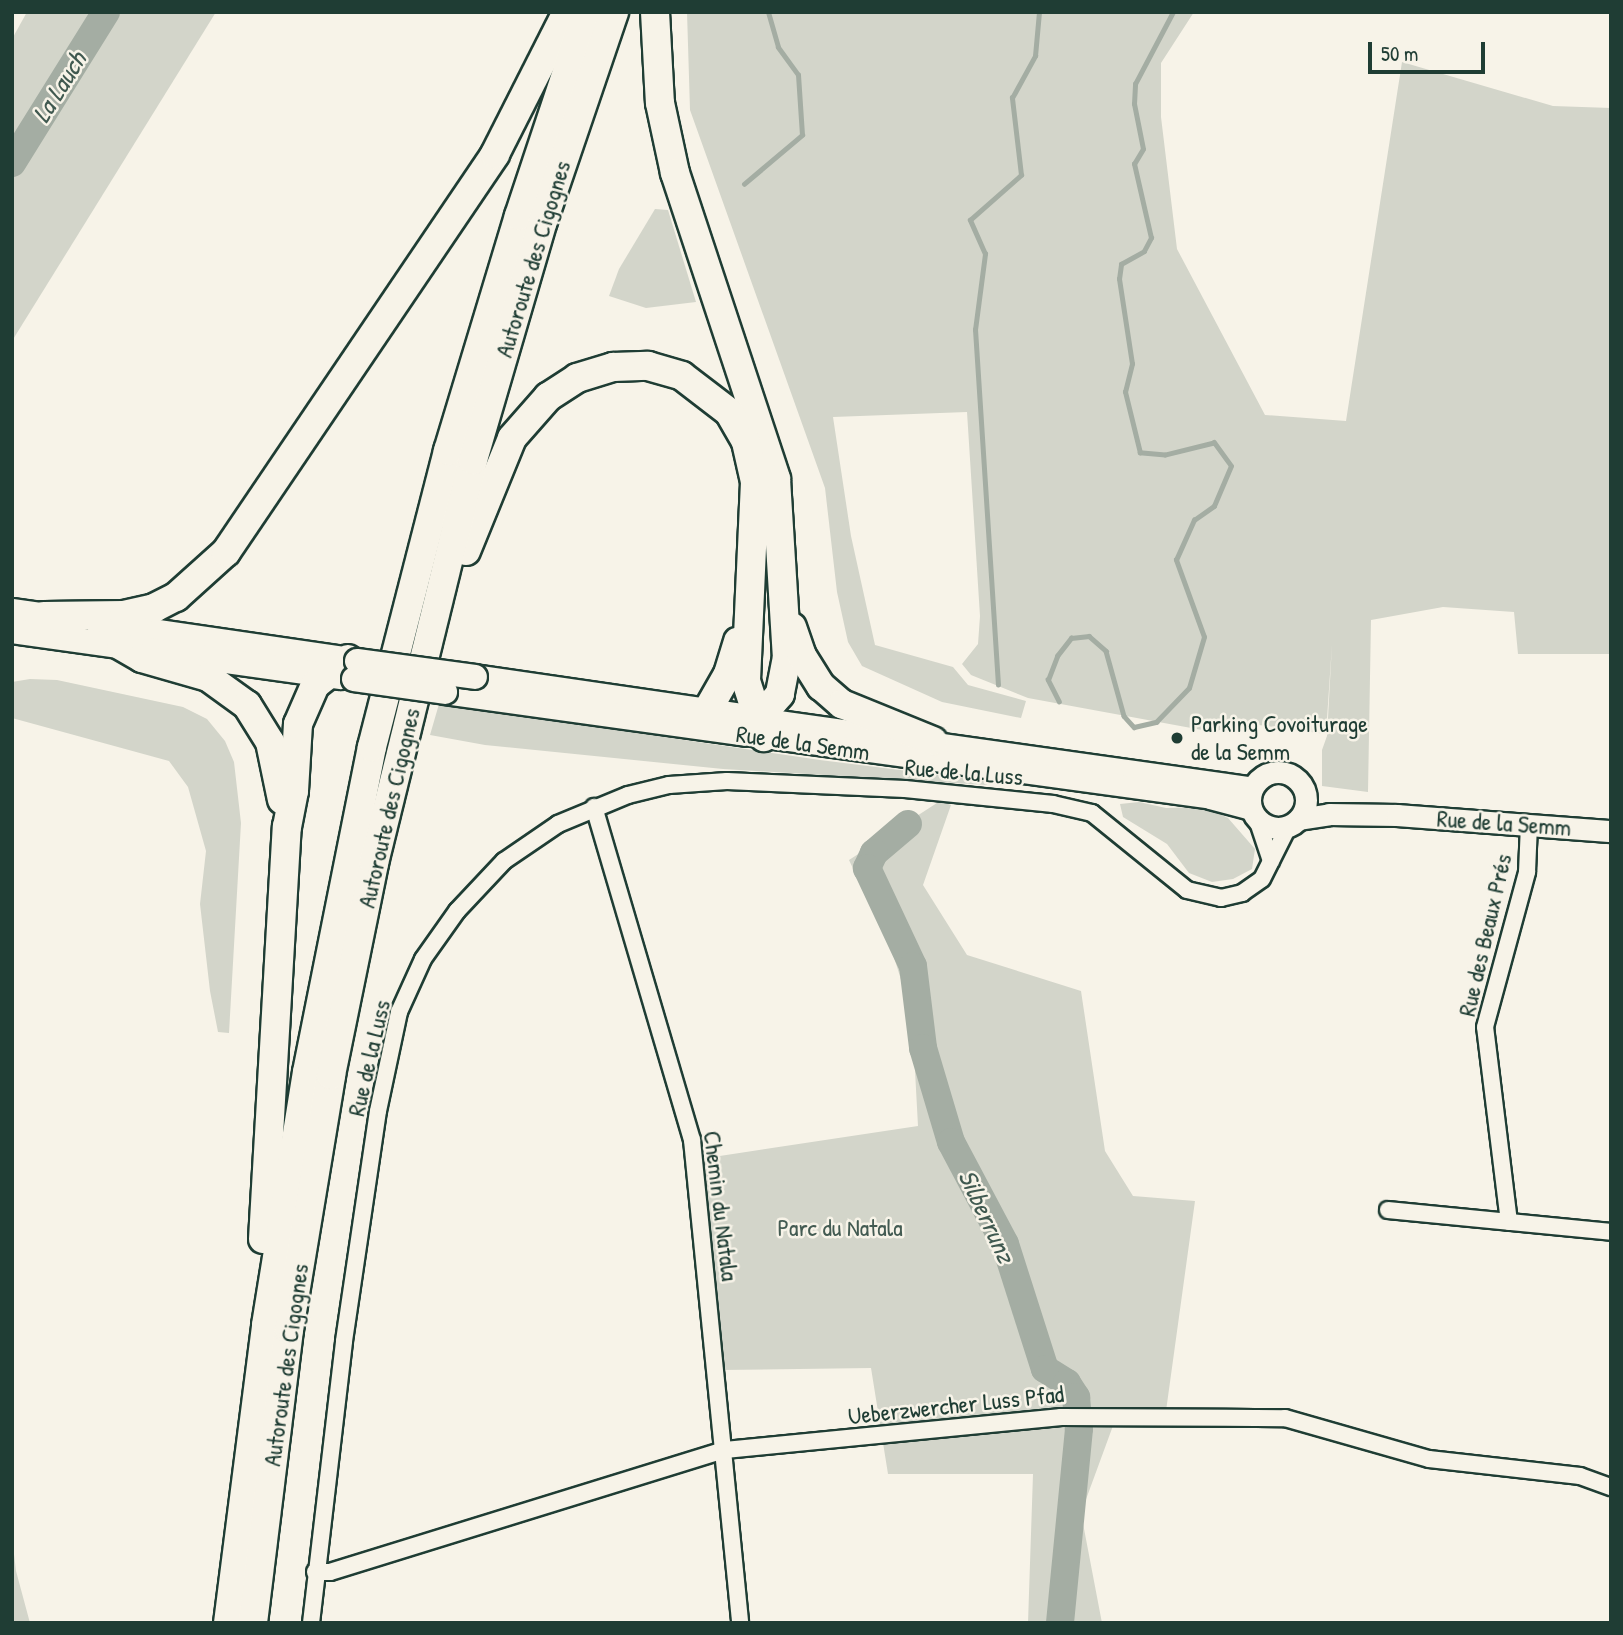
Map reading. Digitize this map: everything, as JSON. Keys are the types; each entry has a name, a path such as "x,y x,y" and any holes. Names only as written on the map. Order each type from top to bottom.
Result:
{"highway":[{"path":"44,616 124,615 154,608 176,597 226,552 489,164 537,80 567,12"},
{"name":"Autoroute des Cigognes","path":"228,1623 266,1325 307,1072 397,639 515,229 587,12"},
{"name":"Autoroute des Cigognes","path":"253,1623 289,1330 331,1075 374,863 472,460 543,221 614,12"},
{"path":"655,12 660,103 675,173 776,479 787,657 780,694 756,730"},
{"path":"416,692 438,651 465,552 512,438 548,397 577,378 613,367 648,366 682,376 729,412 746,442 755,482 746,681 756,730"},
{"path":"707,711 728,674 748,598"},
{"path":"786,611 802,656 821,686 842,704 933,741"},
{"path":"121,646 142,658 208,677 247,705 273,752 287,827"},
{"path":"266,1325 258,1285 271,1133 287,827 294,791 298,724 305,700 347,669"}],"main road":[{"path":"12,611 347,669"},
{"path":"12,631 121,646 347,669"},
{"name":"Rue de la Semm","path":"347,669 475,677 707,711 756,730 933,741 1207,785 1252,788"},
{"name":"Rue de la Semm","path":"347,669 445,692 756,730 1210,798 1254,814"},
{"path":"1280,772 1295,777 1307,793 1305,811 1293,823 1271,828 1254,814 1252,788 1264,775 1280,772"},
{"name":"Rue de la Semm","path":"1307,793 1397,815"},
{"name":"Rue de la Semm","path":"1293,823 1329,814 1397,815 1611,831"}],"street":[{"name":"Rue de la Luss","path":"311,1623 315,1572 378,1111 399,1012 423,959 466,901 504,861 558,824 594,807 669,785 727,781 905,789 1053,804 1093,813 1187,890 1203,896 1242,893 1262,878 1293,823"},
{"name":"Chemin du Natala","path":"594,807 692,1140 725,1450 740,1623"},
{"path":"1254,814 1271,861"},
{"name":"Rue des Beaux Prés","path":"1509,1222 1485,1027 1527,872 1530,825"},
{"path":"1388,1210 1611,1232"},
{"name":"Ueberzwercher Luss Pfad","path":"315,1572 330,1572 725,1450 1090,1415 1285,1418 1429,1460 1580,1476 1611,1487"}],"green space":[{"path":"27,12 216,12 12,341 12,39"},
{"path":"687,12 1194,12 1161,63 1161,117 1177,249 1265,415 1346,421 1402,62 1553,106 1611,108 1611,654 1518,654 1514,612 1443,607 1371,620 1368,792 1322,786 1322,750 1327,736 1332,644 1326,734 1244,723 1213,732 1028,698 971,675 962,664 978,644 980,616 967,412 833,417 851,536 875,645 953,667 968,685 1026,701 1021,718 942,702 862,666 848,642 837,592 825,488 690,110"},
{"path":"655,209 668,210 696,302 646,308 609,296 619,269"},
{"path":"30,679 57,680 183,707 207,719 225,741 234,762 241,823 229,1033 218,1032 210,991 200,904 206,851 188,787 169,761 12,718 12,682"},
{"path":"439,704 820,760 988,781 987,785 723,769 485,745 430,735"},
{"name":"Parc du Natala","path":"940,801 951,805 923,885 967,955 1081,991 1105,1151 1133,1196 1195,1201 1166,1411 1114,1423 1081,1513 1102,1623 1028,1623 1033,1474 888,1474 871,1368 721,1370 700,1159 918,1126 912,1015 893,954 849,860"},
{"path":"1139,802 1166,808 1205,807 1228,818 1255,849 1252,869 1233,879 1212,882 1189,873 1167,844 1123,817 1120,804"},
{"path":"12,1537 16,1571 30,1623 12,1623"}],"waterway":[{"name":"La Lauch","path":"12,163 106,12"},
{"path":"744,184 802,135 798,75 778,47 768,12"},
{"path":"998,685 975,330 985,254 970,220 1021,175 1012,98 1035,56 1039,12"},
{"path":"1059,702 1048,680 1057,656 1071,638 1089,636 1106,651 1124,716 1134,727 1156,722 1189,688 1204,637 1176,560 1194,520 1214,506 1231,466 1214,443 1165,455 1140,453 1125,392 1132,364 1119,279 1121,264 1144,251 1151,238 1134,164 1143,149 1134,104 1135,84 1173,12"},
{"name":"Silberrunz","path":"908,824 874,853 867,868 913,966 923,1048 951,1142 1005,1244 1045,1369 1067,1383 1076,1397 1079,1429 1060,1623"}],"place":[{"name":"Parking Covoiturage de la Semm","path":"1177,738"}]}
